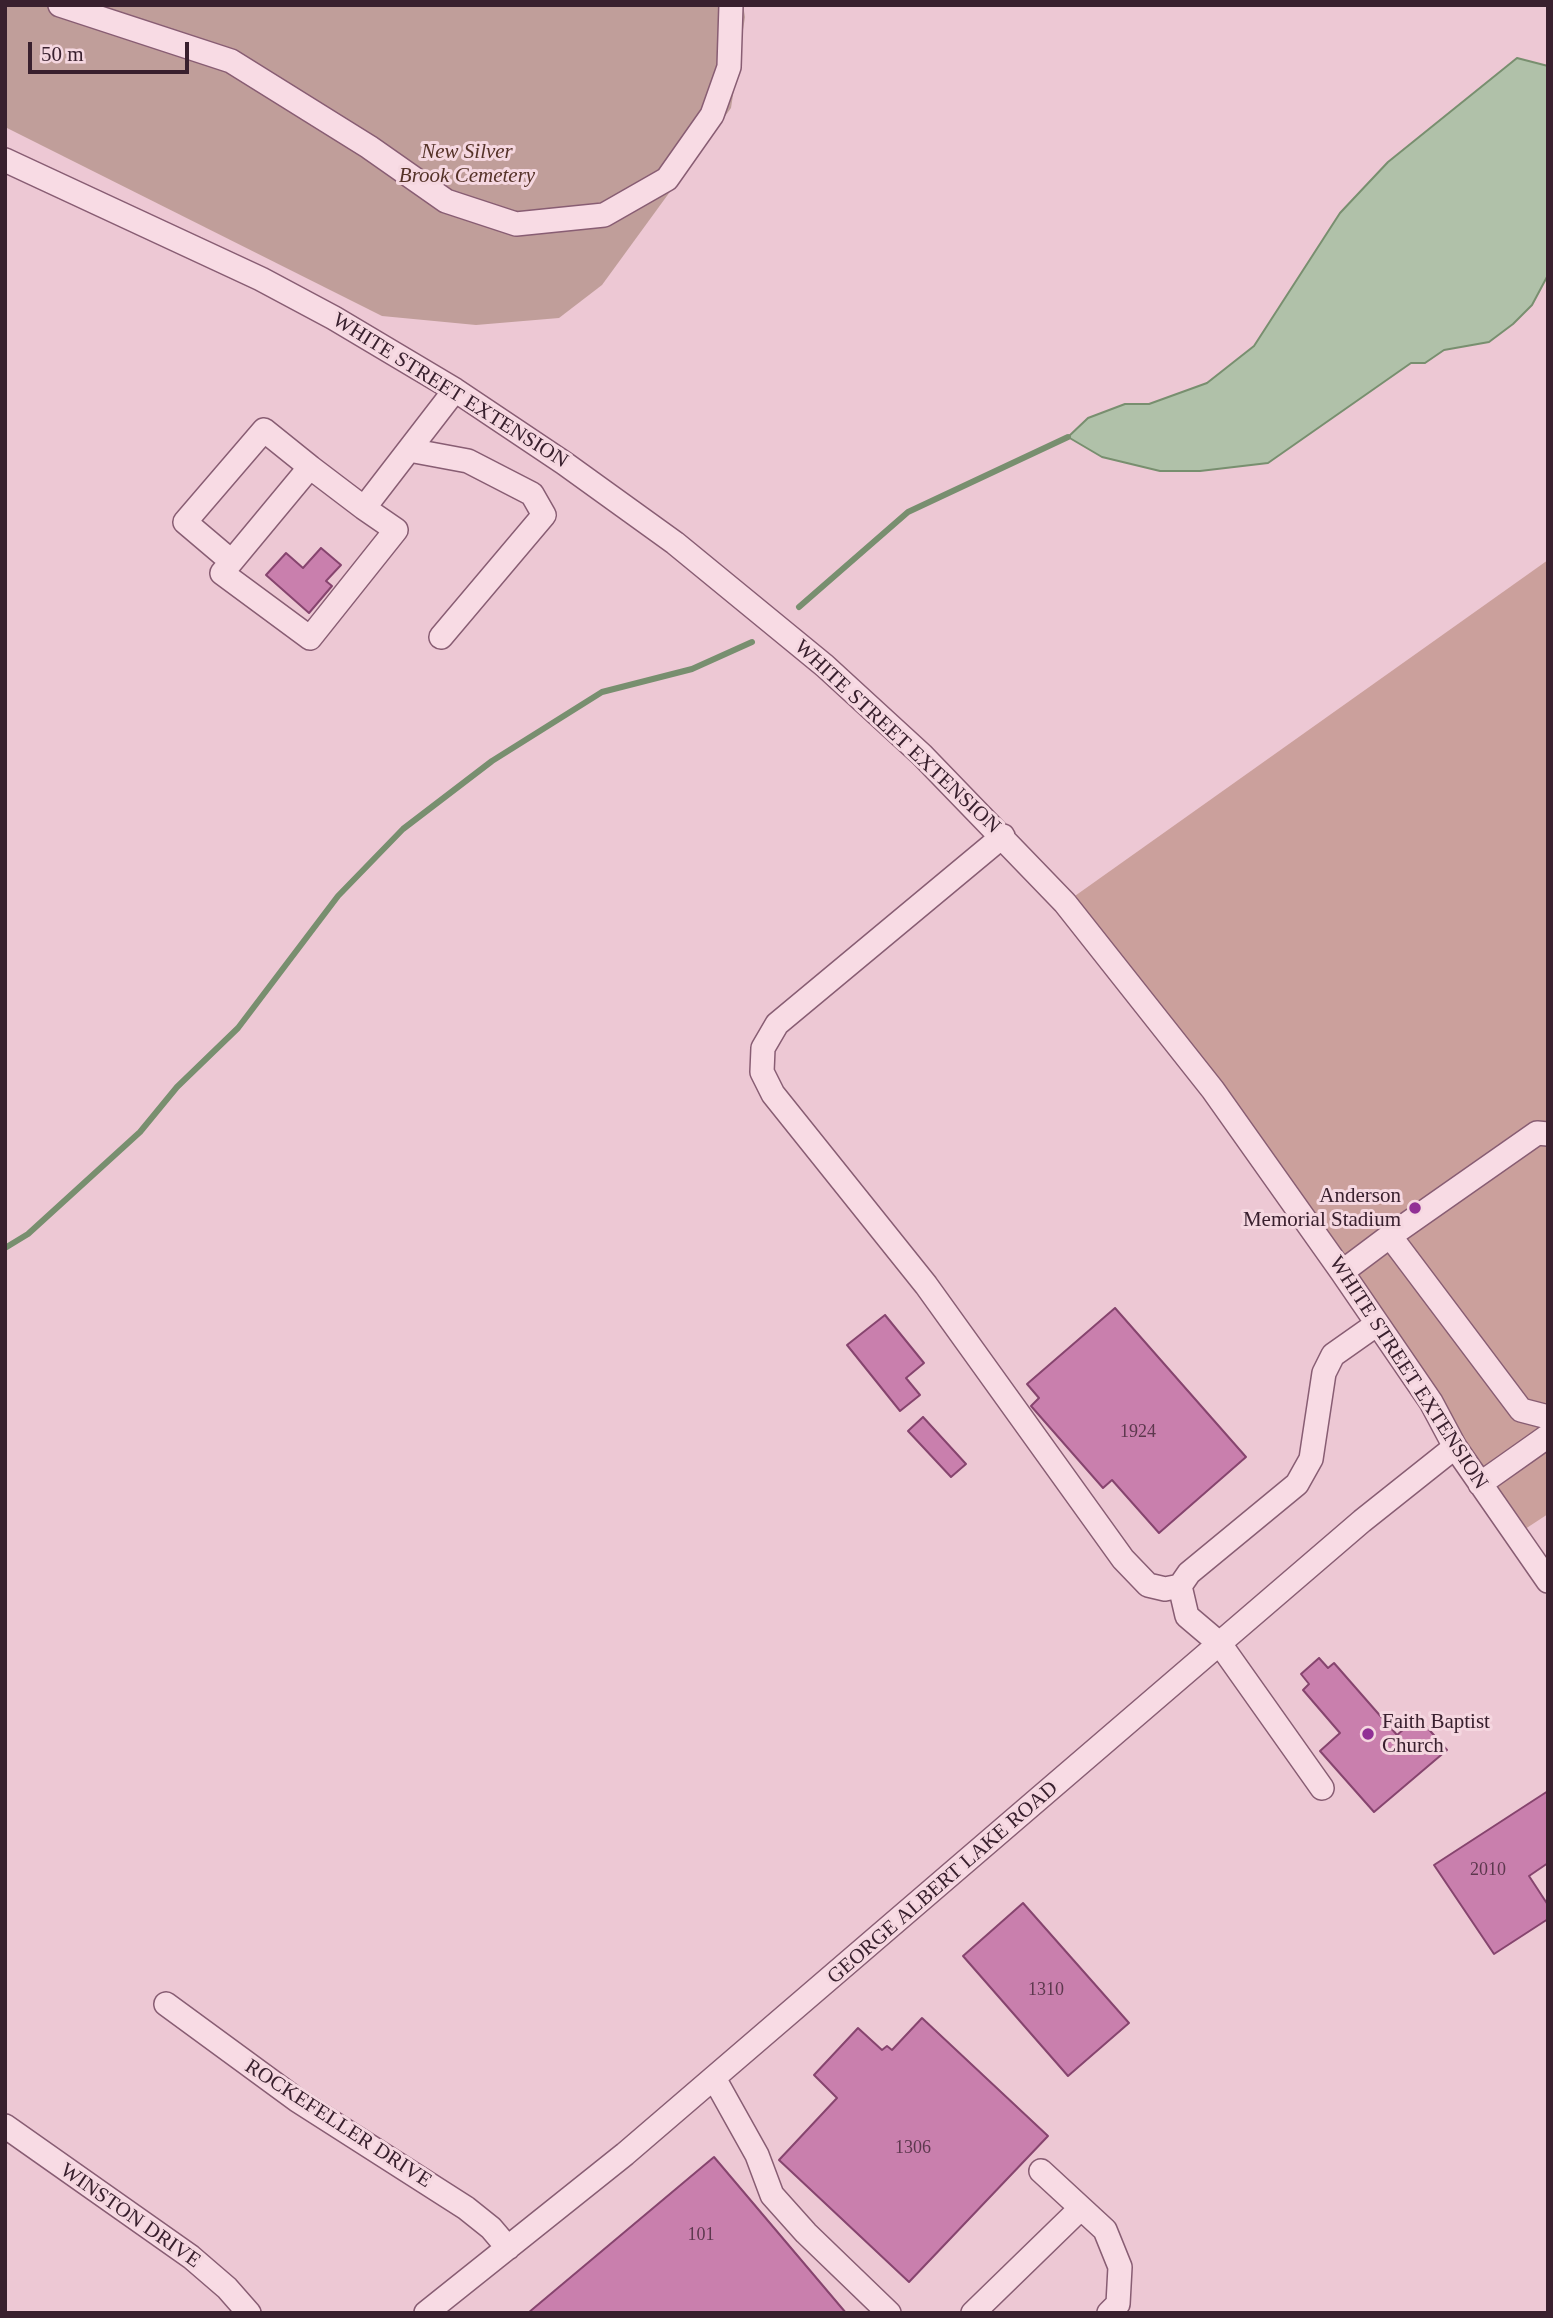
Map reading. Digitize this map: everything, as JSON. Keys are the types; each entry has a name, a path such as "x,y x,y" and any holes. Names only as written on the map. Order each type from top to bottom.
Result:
{"street":[{"path":"60,5 231,61 369,148 446,201 516,224 604,215 667,179 712,115 729,67 731,5"},
{"name":"WHITE STREET EXTENSION","path":"5,160 261,279 334,318 455,390 565,463 674,543 775,623 922,755 1065,903 1213,1090 1431,1402 1455,1447 1548,1581"},
{"path":"365,508 455,390"},
{"path":"231,561 184,522 264,430 396,530 310,638 222,573 310,467"},
{"path":"409,450 468,461 532,494 544,515 441,637"},
{"path":"1003,836 777,1024 763,1048 762,1072 773,1094 926,1284 1123,1559 1148,1585 1165,1589 1180,1586 1189,1573 1297,1484 1311,1460 1324,1373 1333,1355 1377,1324"},
{"path":"1342,1272 1542,1133"},
{"path":"1390,1237 1521,1410 1548,1417"},
{"path":"1480,1484 1548,1436"},
{"name":"GEORGE ALBERT LAKE ROAD","path":"426,2313 714,2078 1362,1521 1455,1447"},
{"path":"1180,1586 1187,1616 1220,1644 1322,1788"},
{"name":"ROCKEFELLER DRIVE","path":"166,2004 298,2100 466,2208 491,2228 508,2248"},
{"path":"714,2078 757,2155 772,2195 806,2233 888,2313"},
{"name":"WINSTON DRIVE","path":"5,2126 191,2258 227,2288 249,2313"},
{"path":"1041,2171 1105,2230 1120,2267 1118,2304 1109,2313"},
{"path":"973,2313 1080,2209"}],"shaded area":[{"path":"1517,58 1548,66 1548,275 1532,305 1513,324 1489,342 1444,350 1425,363 1411,363 1268,463 1200,471 1160,471 1102,457 1068,437 1088,418 1125,404 1149,404 1207,383 1254,346 1340,213 1388,162"},
{"name":"Anderson Memorial Stadium","path":"1548,560 1548,1514 1516,1535 1065,903"}],"green space":[{"name":"New Silver Brook Cemetery","path":"5,5 743,5 745,17 731,108 602,285 559,318 476,325 382,316 5,127"}],"building":[{"path":"321,548 341,565 326,581 332,586 309,613 266,575 286,553 303,568"},
{"path":"1115,1308 1246,1457 1159,1533 1112,1480 1103,1488 1031,1406 1039,1398 1027,1384"},
{"path":"885,1315 924,1363 906,1378 920,1395 900,1411 847,1345"},
{"path":"923,1417 966,1464 951,1477 908,1431"},
{"name":"Faith Baptist Church","path":"1319,1658 1328,1668 1334,1663 1397,1735 1418,1717 1447,1750 1374,1812 1320,1751 1340,1733 1303,1690 1309,1684 1301,1674"},
{"path":"1548,1791 1548,1863 1529,1876 1548,1905 1548,1919 1494,1954 1434,1865"},
{"path":"1023,1903 1129,2023 1068,2076 963,1956"},
{"path":"922,2018 1048,2136 909,2282 779,2160 837,2098 814,2075 858,2028 882,2050 887,2046 892,2050"},
{"path":"714,2157 846,2313 528,2313"}],"waterway":[{"path":"799,607 908,512 1068,437"},
{"path":"5,1248 28,1234 140,1132 177,1087 238,1028 338,896 403,829 492,761 602,692 692,669 752,642"}],"place":[{"name":"Anderson Memorial Stadium","path":"1415,1208"},
{"name":"Faith Baptist Church","path":"1368,1734"}]}
